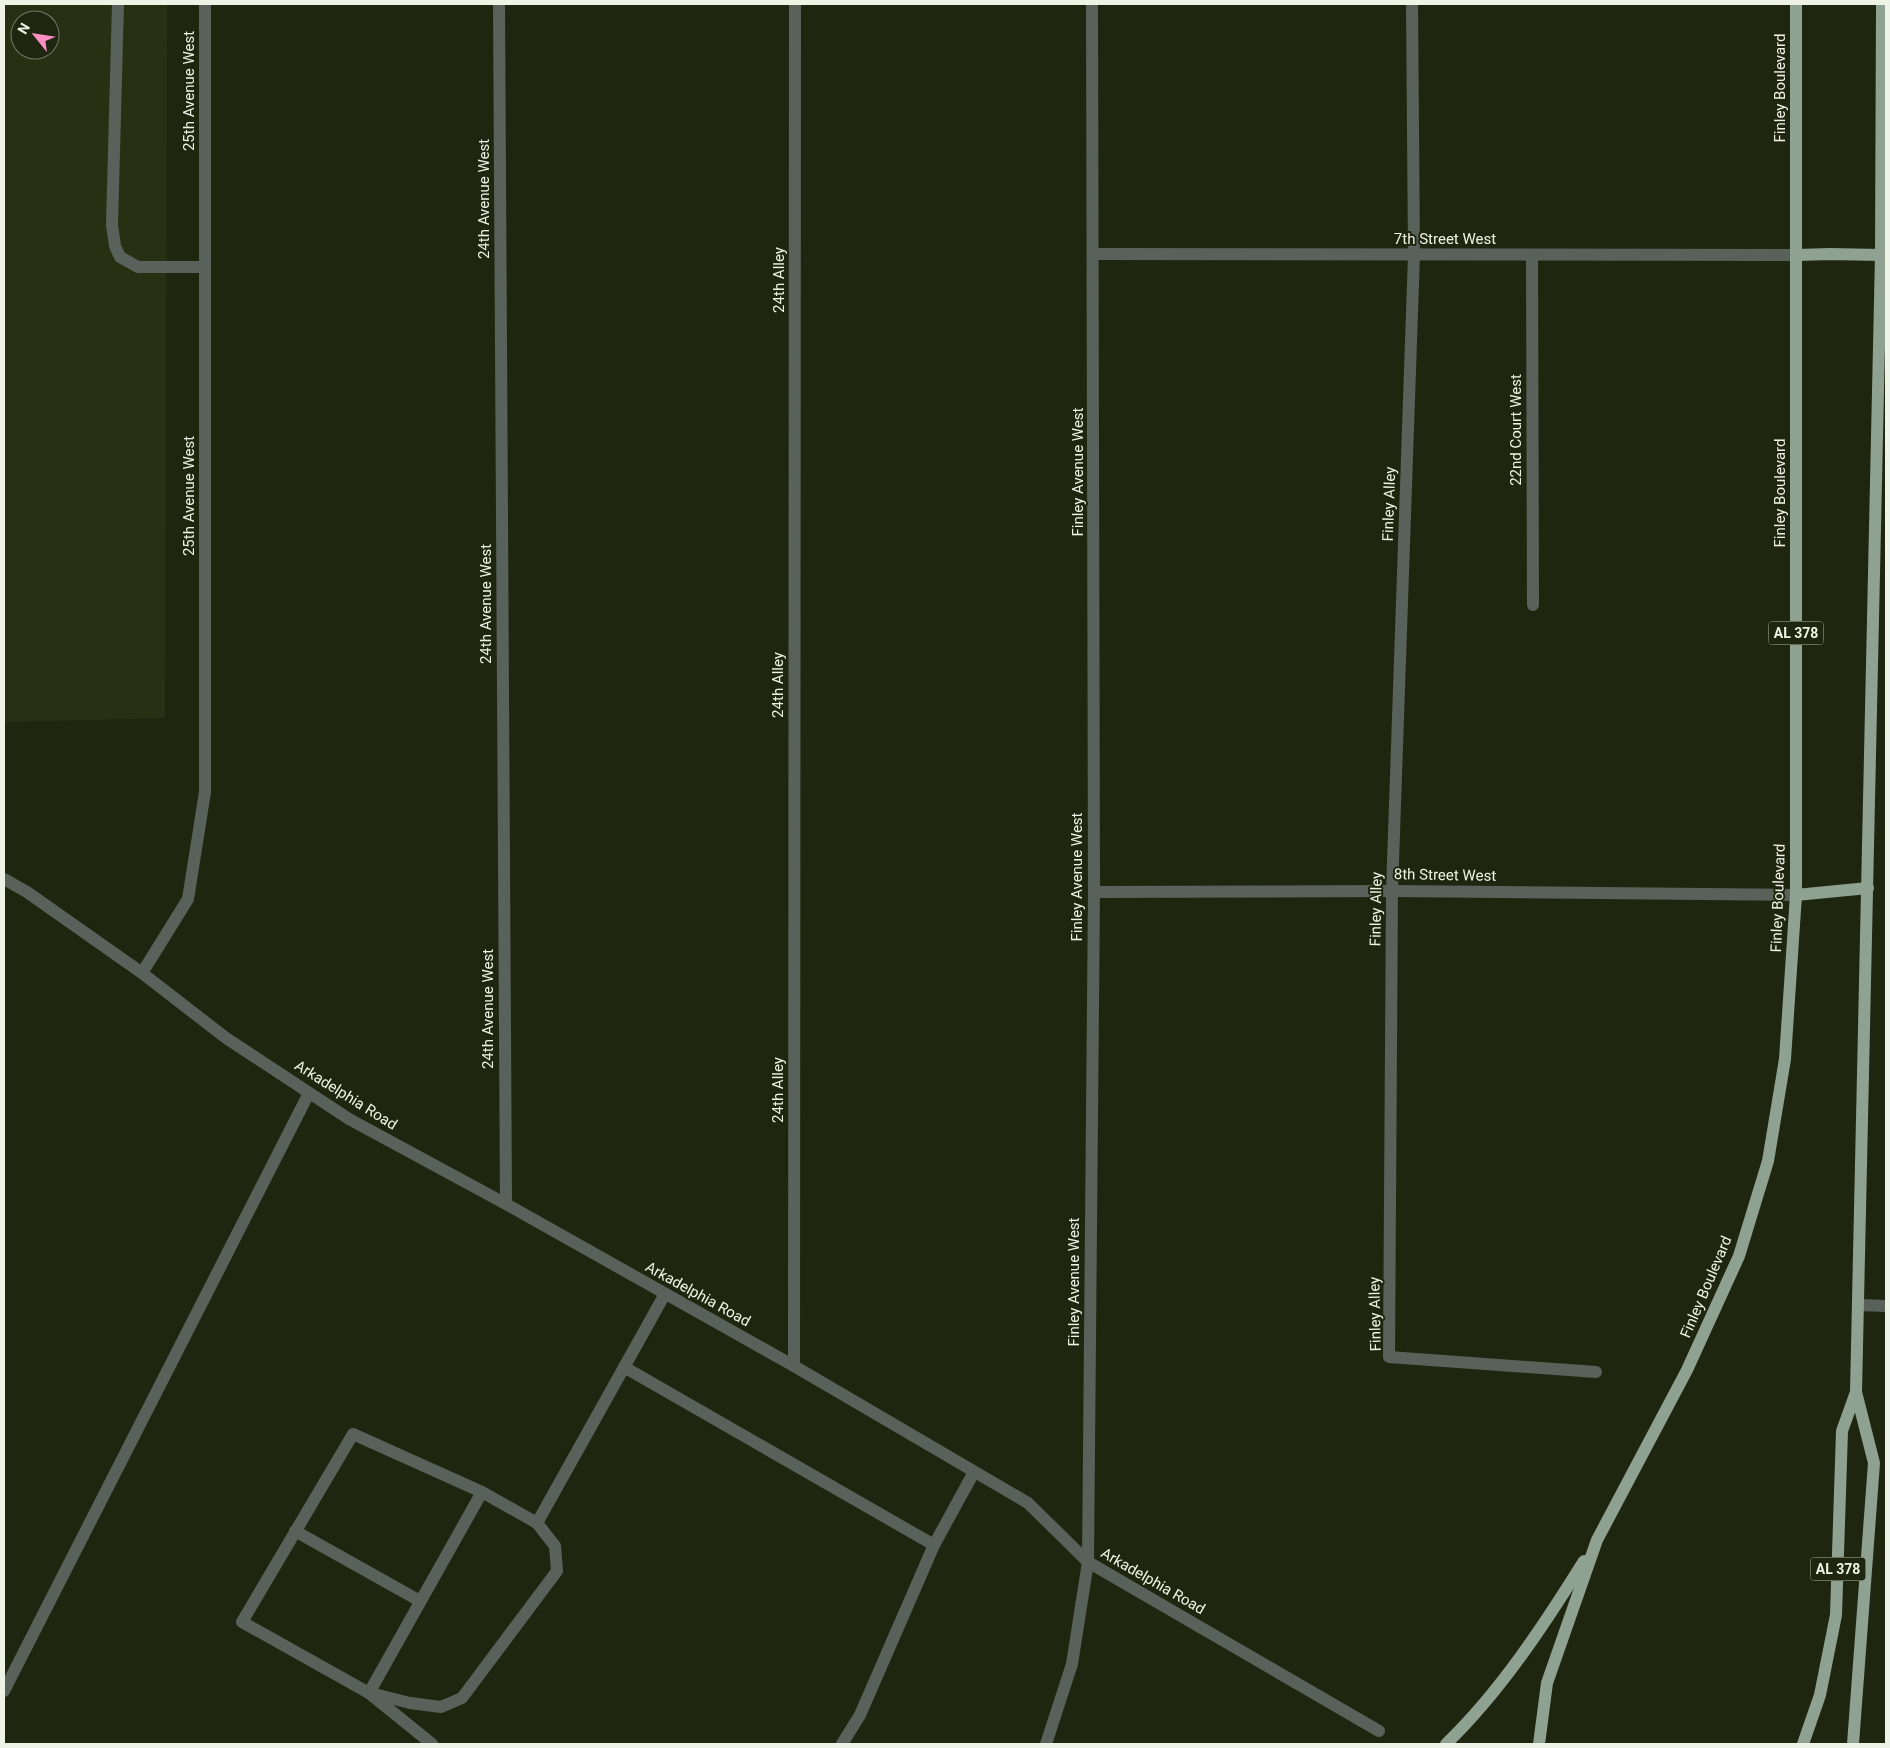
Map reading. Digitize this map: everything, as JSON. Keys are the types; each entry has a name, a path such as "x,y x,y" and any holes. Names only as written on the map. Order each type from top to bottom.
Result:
{"main road":[{"name":"Finley Boulevard","path":"1539,1744 1547,1682 1597,1540 1687,1370 1739,1256 1768,1161 1785,1059 1796,895 1796,4"},
{"name":"AL 378","path":"1803,1744 1820,1695 1836,1615 1842,1431 1856,1392 1884,255 1882,4"},
{"path":"1797,255 1884,255"},
{"path":"1796,895 1868,888"},
{"path":"1853,1744 1874,1463 1856,1392"},
{"path":"1446,1744 1465,1726 1483,1704 1550,1615 1597,1540"}],"street":[{"path":"118,4 112,225 115,246 120,257 138,267 205,267"},
{"name":"25th Avenue West","path":"142,973 188,899 205,792 205,4"},
{"name":"24th Avenue West","path":"499,4 506,1204"},
{"name":"24th Alley","path":"794,1366 795,4"},
{"name":"Finley Avenue West","path":"1046,1744 1072,1664 1088,1562 1094,892 1092,4"},
{"path":"1412,4 1414,255"},
{"name":"7th Street West","path":"1094,254 1797,255"},
{"name":"Finley Alley","path":"1414,255 1392,891 1389,1356 1596,1372"},
{"name":"22nd Court West","path":"1532,255 1533,605"},
{"name":"Arkadelphia Road","path":"4,879 27,892 142,973 226,1038 349,1119 506,1204 794,1366 1028,1504 1088,1562 1379,1730"},
{"name":"8th Street West","path":"1094,892 1392,891 1796,895"},
{"path":"4,1691 309,1093"},
{"path":"537,1523 665,1294"},
{"path":"1858,1306 1886,1306"},
{"path":"624,1367 934,1545"},
{"path":"369,1693 410,1703 441,1707 462,1698 557,1571 555,1546 537,1523 482,1492 353,1434 242,1622 369,1693 432,1744"},
{"path":"842,1744 860,1715 934,1545 974,1472"},
{"path":"369,1693 482,1492"},
{"path":"295,1531 420,1601"}],"shaded area":[{"path":"4,4 167,4 165,718 4,722"}]}
